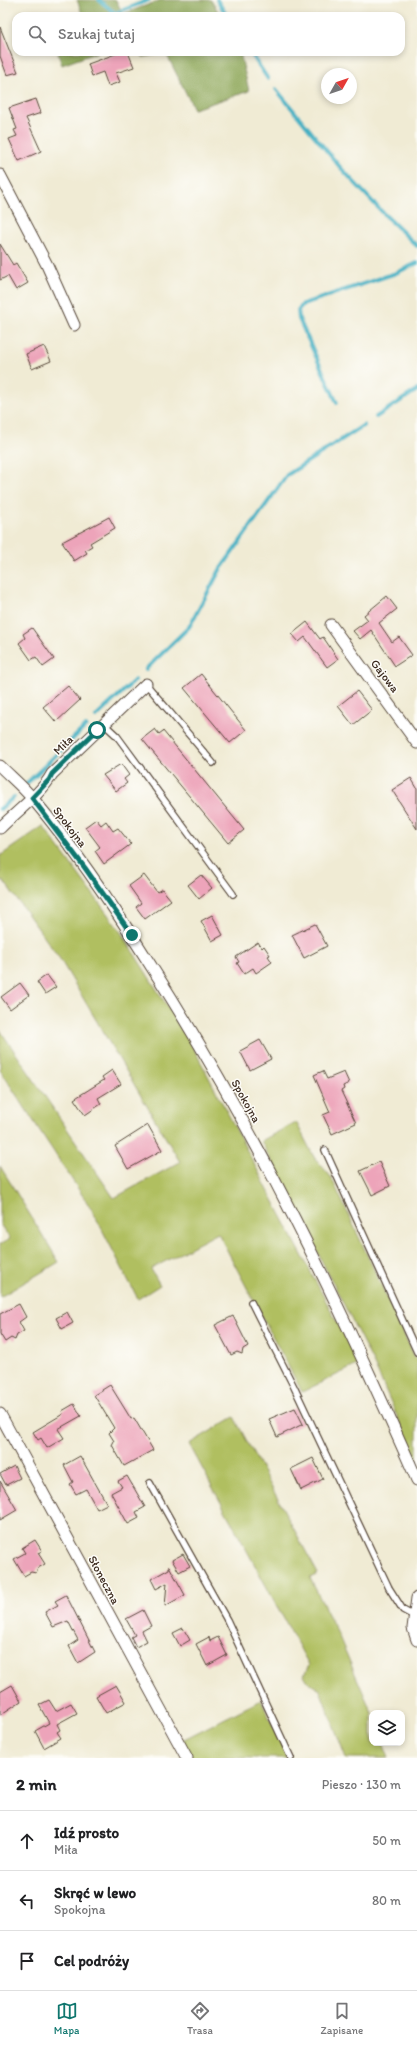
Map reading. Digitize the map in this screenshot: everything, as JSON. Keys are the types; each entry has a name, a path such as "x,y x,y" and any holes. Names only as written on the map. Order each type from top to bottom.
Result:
{"street":[{"path":"0,175 47,265 74,325"},
{"name":"Gajowa","path":"330,625 417,743"},
{"name":"Miła","path":"0,828 32,798 49,780 52,774 146,684"},
{"name":"Spokojna","path":"0,766 32,798 85,868 132,935 200,1043 291,1214 369,1370 417,1480"},
{"name":"Słoneczna","path":"0,1414 187,1758"},
{"path":"417,1598 413,1628 417,1640"}],"lane":[{"path":"146,684 213,763"},
{"path":"104,724 117,736 233,894"},
{"path":"325,1150 417,1352"},
{"path":"251,1302 294,1387 389,1588 403,1610 414,1616"},
{"path":"150,1483 227,1620 291,1758"}],"green space":[{"path":"77,0 116,0 122,12 82,12"},
{"path":"161,0 211,0 218,12 128,12"},
{"path":"59,56 87,56 62,65"},
{"path":"168,56 241,56 249,91 194,109"},
{"path":"43,826 120,931 194,1049 359,1364 302,1392 218,1233 151,1269 160,1285 138,1299 92,1210 0,1070 0,1030 114,1198 180,1162 60,959 3,880 0,882 0,856"},
{"path":"296,1122 314,1157 331,1177 417,1362 417,1462 375,1366 261,1141"},
{"path":"0,1166 59,1262 0,1297 0,1245 10,1239 0,1224"},
{"path":"234,1417 318,1574 310,1578 337,1632 371,1710 369,1710 369,1746 384,1746 389,1758 346,1758 320,1690 309,1683 304,1675 309,1665 189,1444"},
{"path":"261,1700 288,1758 192,1758 182,1740"}],"building":[{"path":"0,27 18,72 7,75 0,56"},
{"path":"110,56 130,56 134,67 116,73 120,82 108,86 103,72 92,76 88,64"},
{"path":"36,99 41,113 26,118 41,151 19,161 9,139 17,136 14,130 17,129 9,108"},
{"path":"0,244 13,265 16,263 28,283 16,290 8,276 0,280"},
{"path":"44,346 51,361 32,369 26,354"},
{"path":"109,517 115,528 90,543 92,546 85,550 87,553 74,561 62,542"},
{"path":"387,596 397,609 379,623 392,642 399,637 412,655 395,666 371,630 360,639 353,631 368,620 364,615"},
{"path":"307,622 320,639 323,637 338,659 327,667 305,637 299,642 292,634"},
{"path":"32,628 54,659 43,667 36,657 31,660 19,643 25,638 23,634"},
{"path":"201,674 246,730 230,743 184,688"},
{"path":"68,686 80,700 56,722 43,707"},
{"path":"357,691 372,710 353,725 338,706"},
{"path":"155,729 159,734 163,731 244,830 228,843 142,739"},
{"path":"121,764 129,775 124,779 127,783 116,791 103,775"},
{"path":"411,778 417,788 417,829 392,790"},
{"path":"96,819 101,825 106,821 113,831 118,828 131,844 104,864 95,851 100,847 85,827"},
{"path":"144,875 157,892 162,889 171,900 145,919 136,907 141,903 129,886"},
{"path":"201,875 212,888 199,899 188,885"},
{"path":"212,915 223,935 212,941 201,921"},
{"path":"315,924 327,946 304,958 292,935"},
{"path":"258,942 262,948 264,946 270,955 268,956 272,962 256,973 253,968 244,974 237,963 239,962 236,957"},
{"path":"47,975 56,987 45,994 37,982"},
{"path":"20,983 29,995 10,1009 1,997"},
{"path":"260,1040 271,1059 250,1070 240,1051"},
{"path":"112,1070 121,1084 98,1098 101,1104 85,1115 74,1099 104,1080 102,1077"},
{"path":"323,1071 327,1079 344,1072 349,1083 343,1086 344,1089 341,1091 356,1123 332,1134 323,1115 330,1112 314,1075"},
{"path":"148,1125 162,1150 128,1169 115,1146"},
{"path":"379,1162 390,1186 372,1195 360,1171"},
{"path":"19,1304 26,1317 19,1322 24,1331 17,1335 15,1340 11,1338 5,1342 0,1334 0,1314"},
{"path":"67,1312 73,1323 62,1329 56,1318"},
{"path":"233,1316 248,1346 243,1349 242,1354 237,1352 231,1355 215,1325"},
{"path":"110,1385 131,1419 134,1418 153,1450 124,1466 112,1445 114,1441 109,1433 114,1428 94,1395"},
{"path":"74,1404 81,1416 58,1429 64,1438 47,1448 41,1438 38,1440 33,1432 63,1414 62,1411"},
{"path":"295,1408 303,1424 277,1437 269,1419"},
{"path":"80,1456 107,1504 97,1509 86,1489 76,1494 70,1484 73,1482 64,1465"},
{"path":"313,1458 323,1479 301,1490 291,1469"},
{"path":"14,1466 20,1478 6,1485 0,1474"},
{"path":"127,1476 145,1507 136,1512 139,1518 128,1524 111,1493 122,1487 118,1481"},
{"path":"0,1481 17,1510 0,1520"},
{"path":"35,1540 42,1551 38,1553 45,1564 38,1568 36,1573 31,1572 24,1576 14,1559 25,1553 22,1548"},
{"path":"183,1554 190,1566 179,1572 172,1560"},
{"path":"169,1566 185,1595 165,1606 167,1583 156,1589 151,1579 169,1569"},
{"path":"66,1595 95,1652 78,1663 69,1646 78,1640 68,1621 53,1627 45,1612 58,1605 55,1601"},
{"path":"143,1610 151,1626 142,1631 147,1641 136,1647 131,1637 135,1635 126,1619"},
{"path":"183,1628 190,1640 180,1646 173,1633"},
{"path":"209,1637 210,1641 218,1637 227,1655 207,1666 196,1644"},
{"path":"12,1685 21,1701 0,1715 0,1692"},
{"path":"116,1685 126,1702 106,1713 96,1696"},
{"path":"49,1700 56,1711 71,1703 77,1713 57,1724 60,1730 57,1732 61,1738 44,1748 35,1731 49,1723 39,1705"}],"waterway":[{"path":"99,0 114,12"},
{"path":"118,12 149,0"},
{"path":"217,0 224,12"},
{"path":"253,56 268,79"},
{"path":"276,89 340,167 385,215 417,246"},
{"path":"337,403 299,319 298,310 303,304 396,273 417,263"},
{"path":"376,417 417,390"},
{"path":"146,669 189,627 220,570 287,475 364,425"},
{"path":"96,717 135,680"},
{"path":"27,783 86,726"},
{"path":"0,809 14,797"}],"route":[{"path":"97,730 52,774 49,780 32,798 85,868 132,935"}]}
